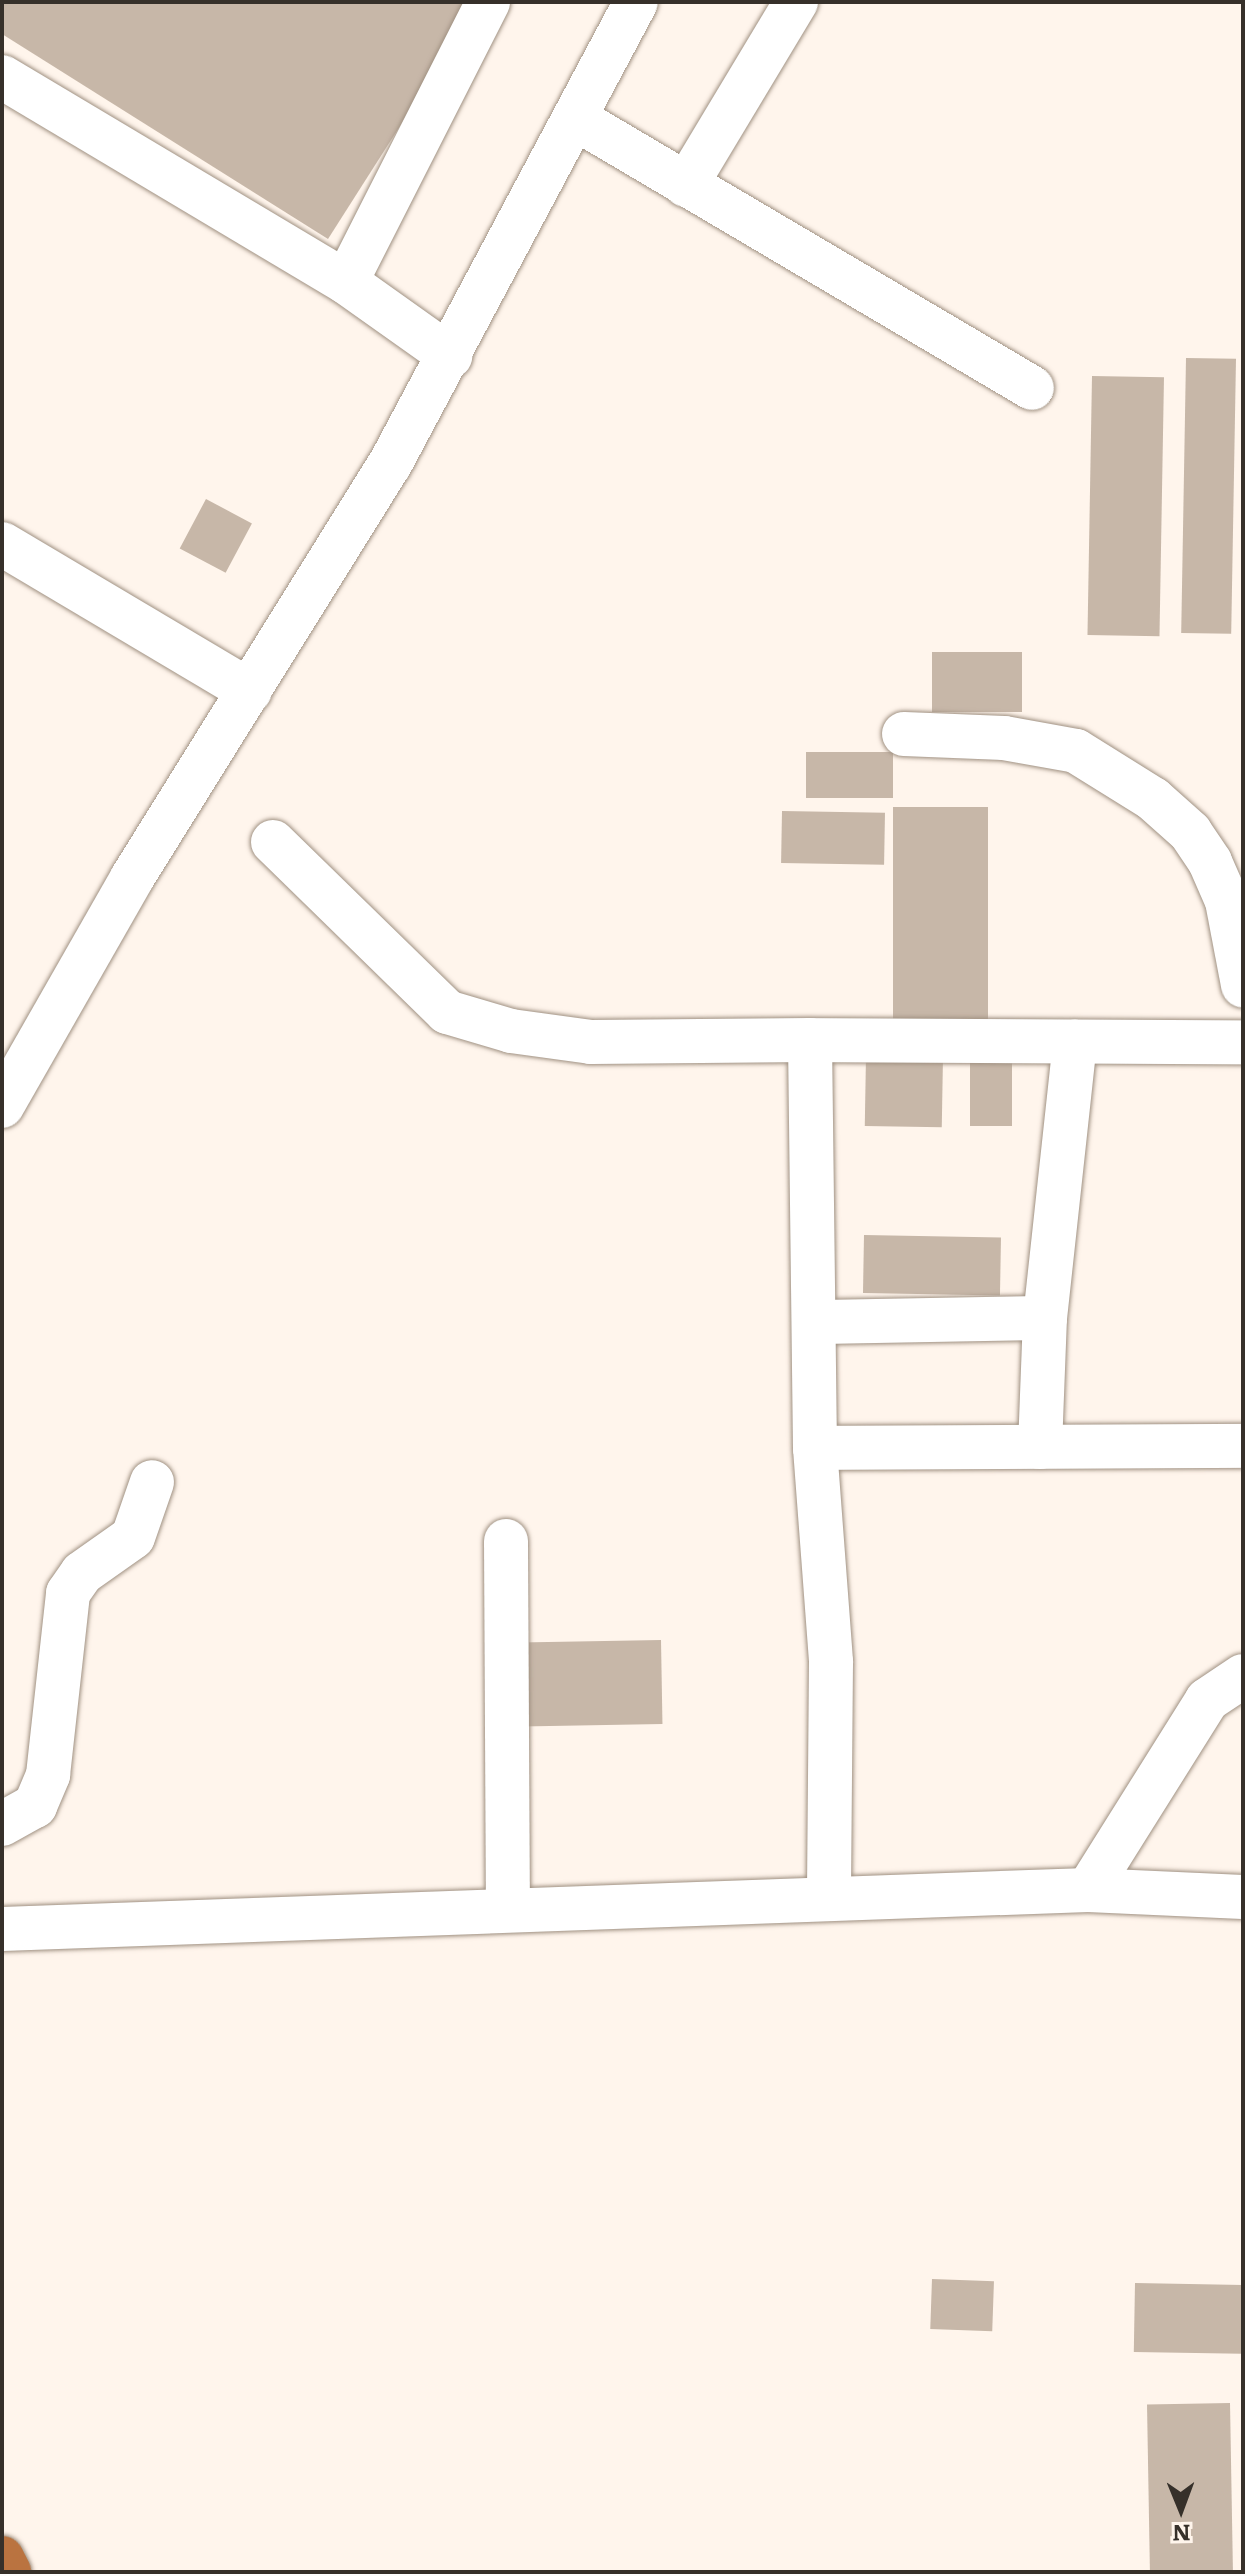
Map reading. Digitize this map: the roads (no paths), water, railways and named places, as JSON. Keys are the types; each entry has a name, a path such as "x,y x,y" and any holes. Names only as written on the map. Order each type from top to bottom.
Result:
{"highway":[{"path":"2,2558 9,2572"}],"street":[{"path":"346,282 488,2"},
{"path":"2,1106 132,878 250,691 450,356 578,120 636,2"},
{"path":"686,185 796,2"},
{"path":"2,77 346,282 450,356"},
{"path":"578,120 1032,388"},
{"path":"2,544 250,691"},
{"path":"904,734 1004,738 1076,751 1153,799 1190,832 1210,862 1227,901 1243,985"},
{"path":"273,842 447,1012 511,1031 591,1042 1243,1042"},
{"path":"810,1040 816,1322 815,1448 831,1662 829,1899"},
{"path":"1040,1447 1045,1318 1075,1042"},
{"path":"816,1322 1045,1318"},
{"path":"815,1448 1243,1446"},
{"path":"2,1824 35,1806 48,1775 68,1593 82,1573 133,1537 152,1482"},
{"path":"506,1541 508,1906"},
{"path":"1088,1890 1207,1700 1243,1676"},
{"path":"2,1929 508,1906 1088,1890 1243,1897"}]}
